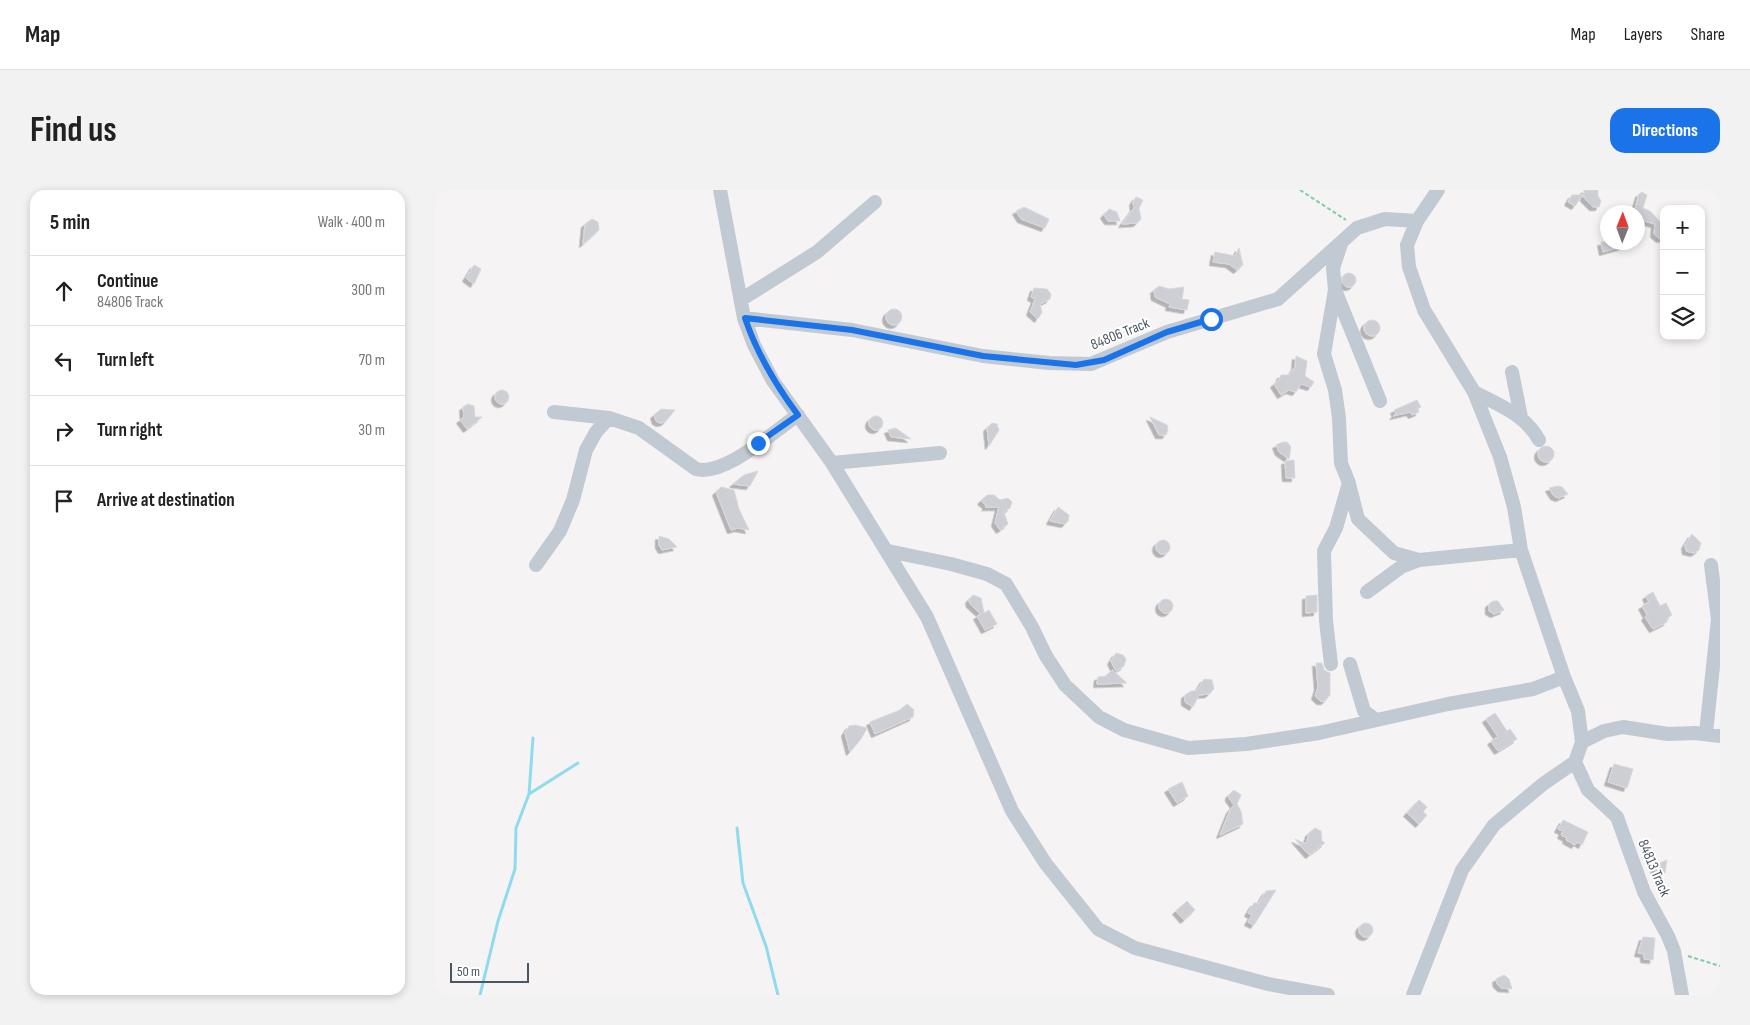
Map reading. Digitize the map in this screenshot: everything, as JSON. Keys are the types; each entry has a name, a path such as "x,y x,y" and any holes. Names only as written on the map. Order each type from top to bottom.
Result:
{"street":[{"path":"719,190 745,318 754,345 773,381 832,463 927,617 1011,811 1045,864 1098,929 1135,948 1268,984 1327,995"},
{"path":"1413,995 1462,870 1494,825 1543,784 1575,762 1582,742 1578,710 1564,677 1521,550 1514,508 1500,457 1474,392 1424,310 1409,267 1407,245 1417,221 1438,190"},
{"path":"742,299 817,252 875,202"},
{"name":"84806 Track","path":"745,318 852,330 983,356 1049,363 1091,364 1167,332 1278,299 1357,228 1385,220 1417,221"},
{"path":"1343,241 1333,268 1335,290 1324,354 1335,390 1339,418 1341,463 1349,483 1358,519 1393,553 1419,560"},
{"path":"1335,290 1380,401"},
{"path":"1512,372 1521,417"},
{"path":"1474,392 1521,417 1533,428 1539,440"},
{"path":"555,412 609,418 639,428 696,469 706,472 729,462 798,415"},
{"path":"536,565 560,531 573,500 586,450 596,432 609,418"},
{"path":"832,463 940,453"},
{"path":"1331,664 1326,621 1324,551 1336,528 1349,483"},
{"path":"1367,592 1401,567 1419,560 1521,550"},
{"path":"888,551 951,564 992,576 1007,584 1032,627 1046,656 1065,684 1099,718 1124,730 1188,748 1215,748 1319,733 1448,704 1533,689 1564,677"},
{"path":"1706,734 1718,619 1711,565"},
{"path":"1350,664 1364,711 1376,720"},
{"path":"1582,742 1603,731 1623,728 1668,734 1720,736"},
{"name":"84813 Track","path":"1575,762 1588,790 1617,818 1632,864 1674,950 1682,995"}],"path":[{"path":"1300,190 1357,228"},
{"path":"1674,950 1720,966"}],"building":[{"path":"1584,190 1598,190 1598,196 1601,201 1599,207 1593,207 1584,198"},
{"path":"1642,192 1647,195 1644,205 1636,205 1639,194"},
{"path":"1572,195 1583,195 1575,206 1568,202"},
{"path":"1136,197 1143,200 1139,208 1141,219 1137,223 1122,224 1134,208 1133,202"},
{"path":"1024,207 1049,219 1045,228 1021,219 1016,211"},
{"path":"1109,209 1117,212 1120,221 1108,221 1104,215"},
{"path":"1645,209 1650,211 1660,222 1660,239 1654,234 1655,224 1645,221"},
{"path":"592,219 598,222 599,230 583,244 585,224"},
{"path":"1239,248 1243,265 1237,270 1229,264 1213,262 1215,252 1235,256"},
{"path":"474,265 481,269 474,284 466,278"},
{"path":"1346,273 1352,273 1356,280 1352,287 1346,287 1342,283 1342,277"},
{"path":"1159,286 1169,289 1184,287 1182,299 1189,300 1187,310 1169,307 1170,304 1155,297 1154,290"},
{"path":"1034,288 1047,289 1051,294 1050,299 1040,304 1042,312 1038,319 1030,312 1035,299 1031,297"},
{"path":"894,309 902,317 894,325 886,317"},
{"path":"1372,320 1378,322 1380,328 1378,334 1372,336 1366,334 1364,328 1366,322"},
{"path":"1296,356 1307,361 1305,376 1314,382 1311,387 1301,384 1296,392 1289,390 1281,395 1274,384 1281,375 1289,375 1295,367"},
{"path":"502,390 507,392 509,397 507,402 502,404 497,402 495,397 497,392"},
{"path":"1417,400 1421,407 1418,408 1419,412 1412,415 1410,412 1393,416 1396,414 1394,410"},
{"path":"468,404 474,406 475,417 482,417 467,429 460,420 464,417 463,407"},
{"path":"661,409 675,410 665,422 660,423 656,421 654,415"},
{"path":"876,416 881,418 883,423 881,428 876,430 871,428 869,423 871,418"},
{"path":"1150,417 1167,425 1166,435 1159,435"},
{"path":"992,423 997,424 999,430 989,446 987,428"},
{"path":"895,428 911,439 891,437 888,430"},
{"path":"1287,442 1291,447 1289,459 1279,452 1276,445"},
{"path":"1546,446 1552,448 1554,454 1552,460 1546,462 1540,460 1538,454 1540,448"},
{"path":"1294,460 1295,478 1286,478 1285,461"},
{"path":"758,471 750,486 733,484 744,475"},
{"path":"721,487 734,490 739,509 749,530 738,528 731,530 716,492"},
{"path":"1562,487 1568,494 1559,498 1554,496 1549,488"},
{"path":"987,495 994,495 1000,500 1008,498 1012,502 1010,508 1004,512 1008,524 1000,530 995,523 999,507 985,507 987,506 981,501"},
{"path":"1058,507 1069,515 1068,521 1065,524 1050,521"},
{"path":"1692,534 1701,543 1699,550 1694,553 1686,551 1685,545"},
{"path":"659,536 669,539 677,547 662,550 659,545"},
{"path":"1160,540 1166,540 1170,547 1166,554 1160,554 1156,550 1156,544"},
{"path":"1653,592 1660,606 1666,603 1672,615 1667,618 1667,622 1653,629 1645,617 1647,615 1642,606 1649,602 1646,596"},
{"path":"973,595 981,598 984,613 989,610 997,624 985,630 977,616 981,614 970,604 969,600"},
{"path":"1317,595 1317,612 1306,613 1306,596"},
{"path":"1163,599 1169,599 1173,606 1169,613 1163,613 1159,609 1159,603"},
{"path":"1493,601 1498,601 1504,610 1494,614 1489,611 1489,604"},
{"path":"1116,653 1123,655 1126,659 1124,666 1116,671 1111,661"},
{"path":"1316,663 1322,663 1324,670 1330,673 1330,695 1325,701 1320,701 1315,696 1318,687"},
{"path":"1112,670 1127,683 1097,684 1098,677 1106,676"},
{"path":"1204,679 1212,680 1214,689 1209,694 1199,695 1193,707 1185,702 1185,695 1191,691 1197,691"},
{"path":"907,704 914,710 913,717 875,734 870,722 900,710"},
{"path":"1495,713 1507,731 1510,729 1517,739 1498,751 1491,741 1498,737 1486,719"},
{"path":"855,725 867,728 850,752 845,733 849,726"},
{"path":"1614,764 1633,769 1627,788 1608,782"},
{"path":"1182,782 1188,796 1177,803 1168,789"},
{"path":"1234,790 1241,795 1237,804 1241,811 1243,824 1220,835 1230,810 1234,805 1229,795"},
{"path":"1419,800 1427,807 1423,812 1427,815 1419,824 1407,813"},
{"path":"1563,820 1588,832 1582,845 1577,842 1575,845 1561,835 1563,831 1558,829"},
{"path":"1315,828 1321,831 1322,841 1325,843 1309,855 1295,839 1306,844 1309,833"},
{"path":"1667,860 1665,873 1657,874 1654,869 1655,865"},
{"path":"1276,890 1254,925 1248,922 1252,915 1248,913 1254,903 1259,903 1266,891"},
{"path":"1187,901 1195,910 1184,920 1176,911"},
{"path":"1366,923 1371,925 1373,930 1371,935 1366,937 1361,935 1359,930 1361,925"},
{"path":"1643,937 1655,938 1653,960 1644,959 1644,954 1638,953"},
{"path":"1504,975 1509,979 1512,989 1501,988 1497,984 1496,979"}],"waterway":[{"path":"529,794 533,738"},
{"path":"480,995 498,921 515,869 516,828 529,794 578,763"},
{"path":"737,828 743,883 766,946 778,995"}],"route":[{"path":"758,443 798,415 773,381 754,345 745,318 852,330 983,356 1076,365 1091,364 1104,360 1167,332 1211,319"}]}
